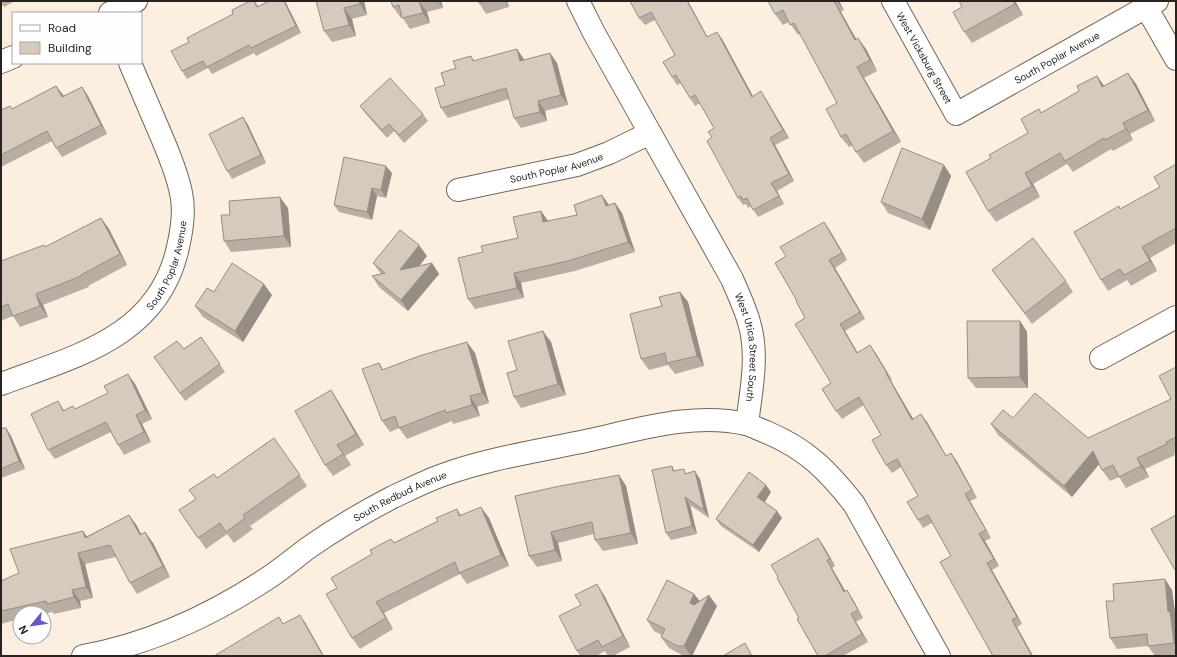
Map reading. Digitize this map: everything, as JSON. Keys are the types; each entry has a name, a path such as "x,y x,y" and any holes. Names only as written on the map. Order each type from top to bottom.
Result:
{"street":[{"path":"112,12 136,1"},
{"name":"West Utica Street South","path":"578,1 594,34 732,279 750,324 753,347 753,374 747,424"},
{"name":"West Vicksburg Street","path":"894,1 956,114"},
{"path":"1152,4 1176,59"},
{"name":"South Poplar Avenue","path":"956,114 1152,4"},
{"path":"1,62 12,57"},
{"name":"South Poplar Avenue","path":"1,384 88,351 108,341 138,319 155,300 166,284 176,259 180,237 183,217 182,194 171,160 130,64"},
{"name":"South Poplar Avenue","path":"458,190 577,165 608,154 650,133"},
{"path":"1102,358 1176,317"},
{"name":"South Redbud Avenue","path":"83,656 107,652 163,634 190,622 231,601 272,576 308,548 352,519 394,497 440,476 486,462 671,423 711,420 747,424"},
{"path":"747,424 782,438 801,450 818,463 837,482 854,504 939,656"}],"building":[{"path":"250,1 254,1 257,7 269,1 284,1 296,26 251,48 249,45 207,67 203,61 182,71 171,51 189,42 187,38 233,14 232,10"},
{"path":"316,1 359,1 360,4 344,8 349,25 324,31"},
{"path":"391,1 419,1 423,13 402,18 399,5 393,7"},
{"path":"630,1 687,1 707,37 717,32 752,97 761,91 783,130 770,138 789,174 771,183 779,196 753,210 747,198 743,200 741,196 738,198 707,141 712,137 708,132 714,128 695,95 690,98 676,75 672,77 663,62 675,55 651,12 639,18"},
{"path":"768,1 834,1 855,40 858,38 870,60 857,67 893,131 856,152 846,134 841,137 826,109 837,103 794,23 790,25 783,10 775,14"},
{"path":"959,1 1013,1 1015,4 964,32 953,12 962,7"},
{"path":"517,49 520,61 550,53 561,95 538,101 540,112 514,118 506,88 441,108 435,88 445,85 441,73 456,68 453,61 471,56 473,61"},
{"path":"1128,73 1148,110 1123,123 1126,129 1105,140 1104,138 1065,161 1060,153 1025,173 1032,186 988,211 966,172 991,158 989,155 1028,133 1021,119 1039,109 1041,113 1079,91 1077,86 1097,76 1102,87"},
{"path":"390,78 423,114 399,135 389,124 382,130 360,106"},
{"path":"56,86 62,97 82,87 101,125 56,148 47,131 1,155 1,110 10,106 12,109"},
{"path":"243,117 261,155 227,171 209,134"},
{"path":"902,148 944,165 922,219 881,202"},
{"path":"344,157 386,166 381,190 372,188 367,212 334,205"},
{"path":"1176,164 1176,228 1142,247 1150,261 1124,275 1120,269 1101,280 1074,232 1119,206 1120,209 1160,187 1154,177"},
{"path":"602,195 606,206 615,203 628,242 568,261 514,273 517,288 468,299 458,258 483,252 481,246 518,238 513,217 541,211 543,222 577,215 574,205"},
{"path":"280,197 284,236 224,241 221,215 230,215 229,201"},
{"path":"101,218 120,254 81,276 36,294 40,306 13,316 8,304 1,307 1,261 44,245 45,247"},
{"path":"824,222 842,253 829,260 860,312 840,324 857,353 870,345 912,420 921,414 946,456 951,453 972,490 965,494 986,530 979,534 994,559 987,563 1017,617 1012,620 1032,656 993,656 940,562 951,556 928,515 918,520 907,502 918,496 897,459 886,465 872,440 881,435 859,397 836,411 822,389 831,383 795,324 805,318 775,263 786,256 780,247"},
{"path":"400,230 419,245 400,270 432,263 401,300 372,276 385,273 373,263"},
{"path":"1033,238 1066,281 1025,313 992,270"},
{"path":"232,263 264,284 235,331 195,306 207,288 214,292"},
{"path":"680,292 697,356 667,363 665,353 641,359 630,314 662,306 659,297"},
{"path":"967,321 1020,321 1020,377 968,378"},
{"path":"543,331 558,384 514,397 507,373 517,370 508,341"},
{"path":"201,337 220,364 180,393 154,357 177,341 184,349"},
{"path":"467,342 482,393 470,396 472,405 446,413 445,410 399,428 395,416 382,421 362,369 379,363 382,370 419,356"},
{"path":"1176,367 1176,437 1166,442 1167,444 1137,458 1141,466 1119,477 1113,465 1102,470 1093,451 1064,486 991,424 1003,410 1013,418 1035,393 1088,438 1171,399 1159,376"},
{"path":"128,374 145,410 136,415 144,432 118,445 106,422 48,450 31,414 58,401 63,411 73,406 75,409 108,393 104,386"},
{"path":"331,390 356,434 337,445 343,454 325,465 295,411"},
{"path":"1,428 6,428 19,461 1,469"},
{"path":"274,438 300,475 243,515 245,518 226,532 220,523 198,538 179,510 196,499 189,490 214,474 217,478"},
{"path":"672,466 673,471 684,469 685,474 695,471 704,510 685,497 692,526 666,533 652,470"},
{"path":"749,472 766,485 757,497 777,511 753,545 716,519"},
{"path":"619,475 631,533 595,540 592,522 551,532 555,550 529,556 515,496"},
{"path":"481,507 501,555 459,573 455,562 376,602 386,618 352,638 326,594 337,588 331,578 372,554 370,550 391,539 394,543 438,521 436,518 457,509 459,516"},
{"path":"129,515 140,535 145,532 163,566 130,583 110,545 78,553 86,587 72,590 74,597 47,604 46,601 28,605 12,605 12,609 1,611 1,581 19,573 10,549 83,531 85,538"},
{"path":"1176,515 1176,569 1175,570 1151,529"},
{"path":"818,538 830,559 827,560 844,592 847,590 858,610 851,614 862,634 825,656 818,656 797,619 799,618 771,565"},
{"path":"1165,579 1168,612 1170,611 1174,643 1148,646 1147,634 1110,638 1106,601 1114,601 1113,584"},
{"path":"667,580 694,594 690,603 694,605 709,595 684,646 677,646 661,637 665,629 647,620"},
{"path":"597,584 623,636 602,647 598,640 577,651 559,616 581,605 575,595"},
{"path":"300,615 323,656 214,656 279,617 283,624"},
{"path":"745,643 752,656 723,656"}]}
